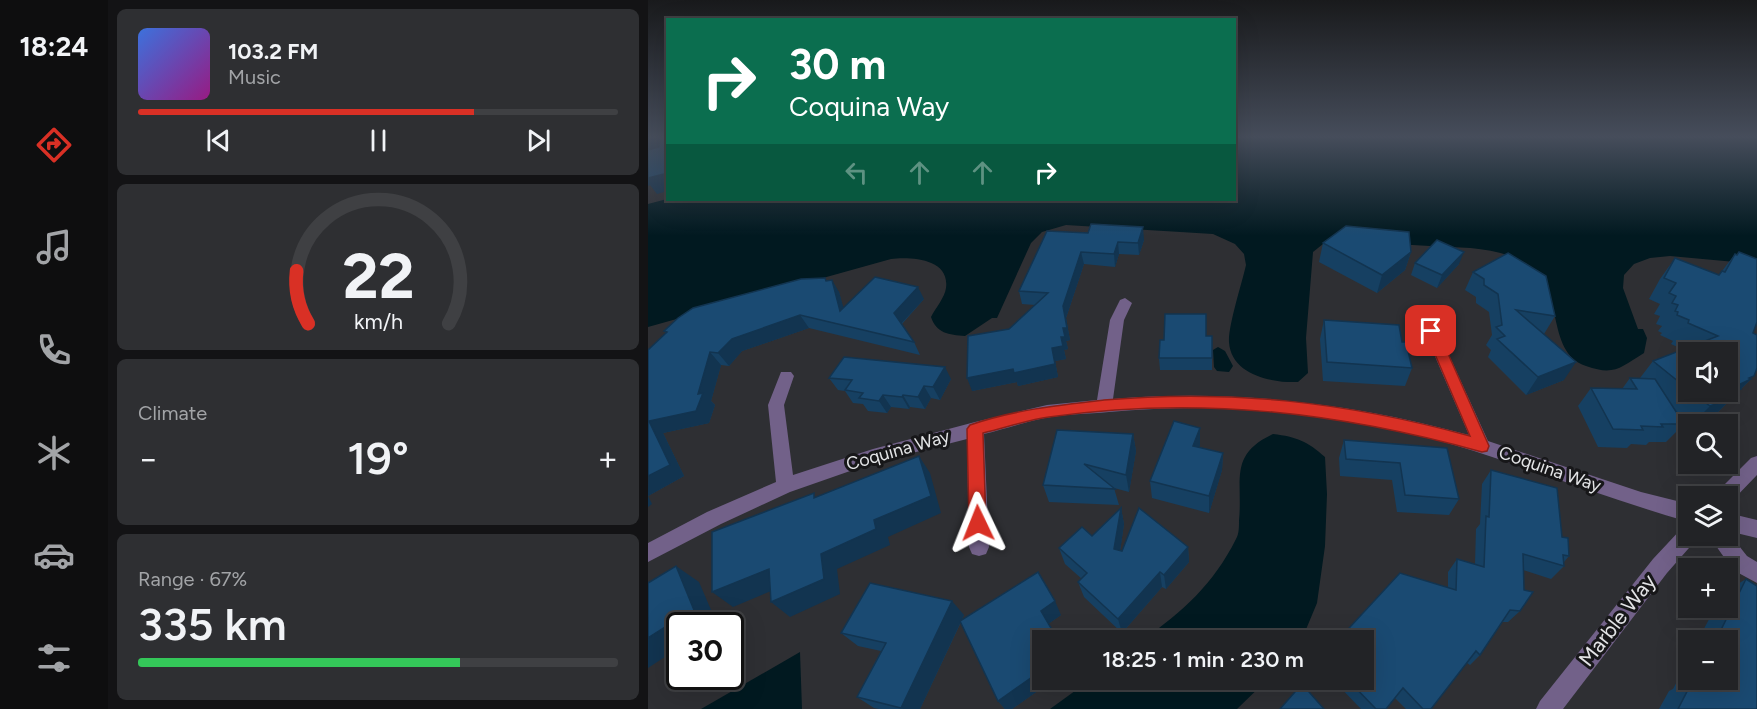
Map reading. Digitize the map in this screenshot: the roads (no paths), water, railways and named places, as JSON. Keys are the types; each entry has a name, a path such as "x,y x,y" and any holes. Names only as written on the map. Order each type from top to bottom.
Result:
{"street":[{"path":"1104,406 1117,320 1125,303"},
{"path":"1431,331 1482,446"},
{"path":"785,486 776,405 786,376"},
{"name":"Coquina Way","path":"648,554 714,518 785,486 873,456 1047,411 1163,401 1231,402 1290,407 1359,416 1418,428 1482,446 1641,500 1678,510"},
{"path":"975,429 979,547"},
{"path":"1735,486 1757,463"},
{"path":"1738,524 1757,529"},
{"name":"Marble Way","path":"1548,709 1678,546"},
{"path":"1727,546 1740,563 1757,573"}],"water":[{"path":"1236,170 1757,170 1757,264 1670,256 1650,258 1634,264 1624,275 1623,288 1638,329 1643,329 1647,338 1644,353 1616,369 1604,370 1586,366 1573,358 1559,333 1547,287 1539,274 1516,258 1480,249 1343,241 1323,244 1313,252 1306,338 1308,373 1298,382 1288,382 1254,375 1237,362 1231,353 1229,335 1246,265 1244,254 1235,244 1213,234 1066,225 1042,232 1031,243 997,318 992,318 965,336 940,330 931,317 946,288 946,278 942,271 935,265 908,258 891,259 648,327 648,204 666,199 1236,201"},
{"path":"1218,347 1225,351 1233,366 1229,372 1217,371 1214,367 1213,350"},
{"path":"1273,434 1289,437 1313,447 1325,457 1327,494 1325,546 1317,603 1306,630 1156,630 1207,584 1237,537 1241,470 1249,451"},
{"path":"800,652 802,709 701,709 734,690 744,690 744,684"},
{"path":"1076,690 1257,690 1237,709 1050,709"}]}
